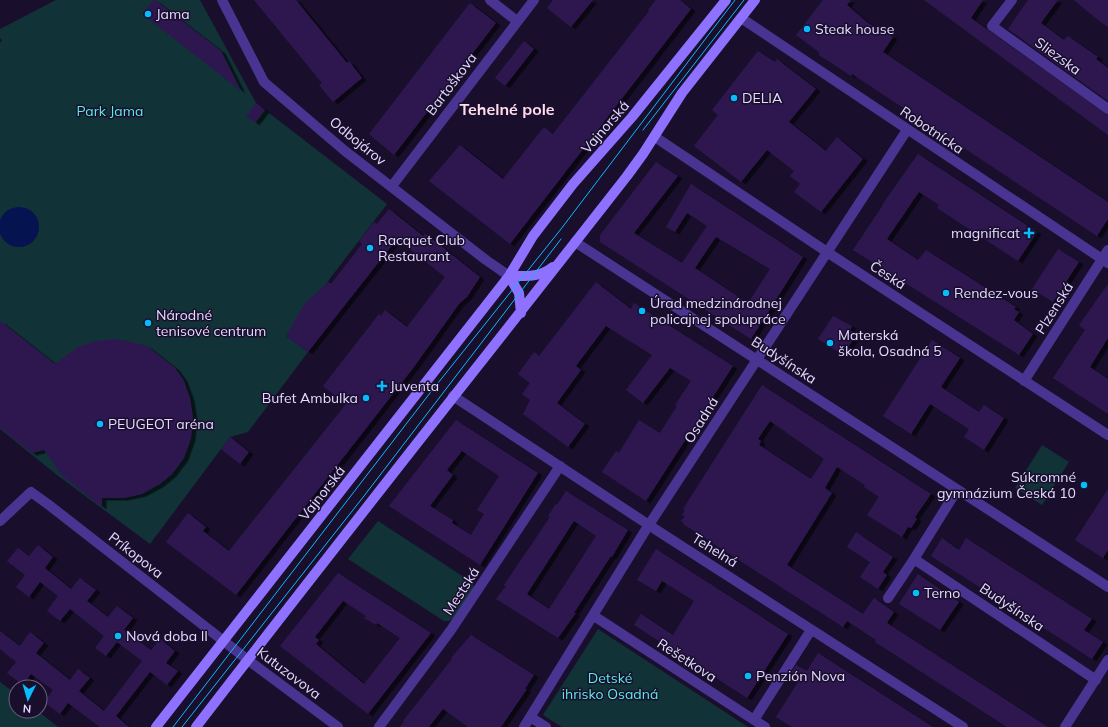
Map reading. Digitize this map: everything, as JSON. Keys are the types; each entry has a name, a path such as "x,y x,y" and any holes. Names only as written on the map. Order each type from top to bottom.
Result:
{"main road":[{"name":"Vajnorská","path":"156,727 509,276 534,236 573,184 632,117 726,0"},
{"path":"196,727 453,396 521,313 628,176 682,94 755,0"},
{"path":"521,313 519,294 509,276 533,276 544,274 563,259"}],"street":[{"name":"Odbojárov","path":"222,0 264,82 345,151 486,260 509,276"},
{"path":"490,0 517,21"},
{"name":"Bartoškova","path":"392,186 534,0"},
{"name":"Sliezska","path":"1012,0 992,26 1108,109"},
{"name":"Robotnícka","path":"741,18 1105,261"},
{"name":"Osadná","path":"524,727 756,359 907,130"},
{"name":"Česká","path":"655,137 826,252 1108,435"},
{"name":"Budyšínska","path":"575,242 1108,587"},
{"name":"Plzenská","path":"1024,381 1105,261 1108,250"},
{"name":"Tehelná","path":"453,396 963,727"},
{"name":"Mestská","path":"379,727 451,630 560,466"},
{"path":"888,598 957,490"},
{"name":"Príkopova","path":"1,521 31,492 127,565 223,642"},
{"name":"Budyšínska","path":"914,558 1096,680"},
{"name":"Rešetkova","path":"594,616 765,727"},
{"path":"754,720 812,630"},
{"name":"Kutuzovova","path":"223,642 338,727"},
{"path":"1065,727 1108,660"},
{"path":"530,717 546,727"}],"green space":[{"name":"Park Jama","path":"56,0 200,0 256,103 387,204 286,336 308,352 248,432 230,437 150,544 57,475 0,429 0,43 2,40 0,38 0,29"},
{"path":"1042,445 1069,462 1042,505 1015,488"},
{"path":"378,521 473,583 473,588 454,617 449,621 444,621 348,559"},
{"name":"Detské ihrisko Osadná","path":"598,629 748,727 562,727 543,715"},
{"path":"0,682 8,688 8,719 48,719 58,727 0,727"}],"shaded area":[{"path":"15,207 23,207 30,210 36,216 39,227 36,238 30,244 23,247 15,247 8,244 2,238 -1,231 -1,223 2,216 8,210"}],"building":[{"path":"153,0 221,51 241,91 142,14"},
{"path":"254,0 296,0 347,63 349,61 362,78 333,102 319,85 322,83"},
{"path":"553,0 593,0 571,27 547,8"},
{"path":"656,0 680,0 691,9 510,244 429,181 460,145 503,179 544,127 553,134"},
{"path":"823,0 851,0 847,5 868,23 893,37 883,52 1108,202 1108,219 1097,236 852,74 851,76 819,55 819,52 796,35"},
{"path":"924,0 983,0 971,18 1108,115 1108,135"},
{"path":"1028,0 1058,0 1041,23 1064,40 1068,36 1098,57 1096,59 1108,68 1108,101 1008,29"},
{"path":"1074,0 1108,0 1108,27 1098,20"},
{"path":"470,3 496,23 394,155 369,134"},
{"path":"524,41 534,49 505,86 495,78"},
{"path":"758,51 775,62 777,59 816,89 789,122 826,151 837,137 863,159 821,212 794,192 800,184 790,176 794,171 767,150 741,182 694,146 718,115 712,110"},
{"path":"256,103 265,110 255,123 246,116"},
{"path":"918,154 1037,232 1018,261 937,208 939,205 919,192 887,239 918,260 926,250 1016,307 1014,309 1019,312 1014,320 1033,334 1019,355 853,250 882,205"},
{"path":"656,162 678,176 634,233 682,263 707,226 687,213 675,232 666,227 691,184 803,257 751,339 600,242 600,235","holes":["716,237 770,269 748,303 695,268"]},
{"path":"389,209 423,236 425,234 431,238 480,277 467,297 459,304 414,367 236,595 166,542 188,513 206,527 203,531 229,551 346,404 323,386 379,314 381,316 385,310 407,327 445,277 397,239 308,352 286,336 304,304 328,282 331,284 362,244 359,241 374,222 377,224"},
{"path":"1058,249 1079,262 1053,302 1032,289"},
{"path":"596,282 631,309 634,303 733,366 646,501 602,472 616,451 619,453 639,420 660,433 677,406 675,405 691,381 670,368 643,403 626,390 652,355 606,326 576,366 581,370 557,403 585,424 568,447 523,414 530,400 522,394 530,383 518,374 534,352 539,356"},
{"path":"1108,284 1108,338 1090,367 1108,379 1108,414 1053,378 1085,330 1079,325"},
{"path":"833,316 852,326 850,330 857,334 843,355 818,339"},
{"name":"PEUGEOT aréna","path":"0,321 55,364 78,347 95,341 113,339 147,346 175,368 183,379 190,398 193,418 191,438 184,458 172,474 160,484 142,494 124,498 102,498 102,507 62,476 44,450 32,453 0,428"},
{"path":"932,340 960,358 941,387 979,412 984,405 1004,418 984,450 964,437 969,429 930,404 911,434 883,416"},
{"path":"762,385 931,494 915,517 917,519 911,528 908,527 902,537 867,515 879,497 864,487 865,485 837,467 825,488 832,493 787,565 863,614 874,598 894,612 887,623 1048,727 1007,727 875,642 876,640 847,621 843,627 683,524 684,523 681,521 685,516 682,515 685,510 683,509","holes":["770,421 824,459 811,479 759,445 761,441 758,439"]},
{"path":"456,420 538,473 480,565 389,506","holes":["462,451 499,476 477,510 484,514 471,535 452,523 453,520 430,506 453,475 447,470"]},
{"path":"230,437 249,452 240,464 221,449"},
{"path":"1108,489 1108,550 1103,558 1075,540"},
{"path":"566,491 628,530 612,557 611,556 574,613 576,613 558,638 496,599 506,586 504,585 550,517 548,516 556,504 557,505","holes":["574,521 596,536 549,609 527,594"]},
{"path":"856,532 893,557 883,572 887,575 878,589 860,577 870,562 847,547"},
{"path":"942,538 959,550 966,538 1092,619 1084,630 1103,642 1092,659 931,556"},
{"name":"Nová doba II","path":"38,545 53,557 45,568 71,589 80,578 96,590 87,601 108,617 117,606 133,618 124,630 151,650 160,639 175,651 166,663 178,671 167,685 150,672 116,716 129,727 100,727 68,703 60,714 48,705 48,697 53,690 48,686 48,679 38,679 31,674 27,679 15,679 7,673 16,662 0,649 0,631 20,646 30,632 44,643 36,653 70,680 78,669 90,678 79,691 104,711 142,661 117,642 106,656 95,648 104,636 70,609 60,621 47,611 58,596 40,582 29,597 16,587 25,575 7,561 18,548 29,556"},
{"path":"656,549 788,634 747,698 634,625 641,614 673,635 694,601 662,581 656,591 637,580"},
{"path":"338,573 431,633 368,714 280,646","holes":["343,601 366,616 364,618 376,625 377,623 400,638 364,684 316,644 319,640 315,637"]},
{"path":"918,574 959,602 940,630 899,604"},
{"path":"471,635 534,675 525,689 527,689 501,727 468,727 443,709 429,727 400,727 403,721 452,659 451,658"},
{"path":"818,653 933,727 792,727 776,717 800,679 791,673 796,665 807,671"}],"tram line":[{"path":"173,727 430,393 561,229 735,0"},
{"path":"643,130 744,0"},
{"path":"182,727 364,496 561,239"}],"place":[{"name":"Jama","path":"148,14"},
{"name":"Steak house","path":"807,29"},
{"name":"DELIA","path":"734,98"},
{"name":"magnificat","path":"1029,233"},
{"name":"Racquet Club Restaurant","path":"370,248"},
{"name":"Rendez-vous","path":"946,293"},
{"name":"Úrad medzinárodnej policajnej spolupráce","path":"642,311"},
{"name":"Národné tenisové centrum","path":"148,323"},
{"name":"Materská škola, Osadná 5","path":"830,343"},
{"name":"Juventa","path":"382,386"},
{"name":"Bufet Ambulka","path":"366,398"},
{"name":"PEUGEOT aréna","path":"100,424"},
{"name":"Súkromné gymnázium Česká 10","path":"1084,485"},
{"name":"Terno","path":"916,593"},
{"name":"Nová doba II","path":"118,636"},
{"name":"Penzión Nova","path":"748,676"}],"district":[{"name":"Tehelné pole","path":"507,109"}]}
